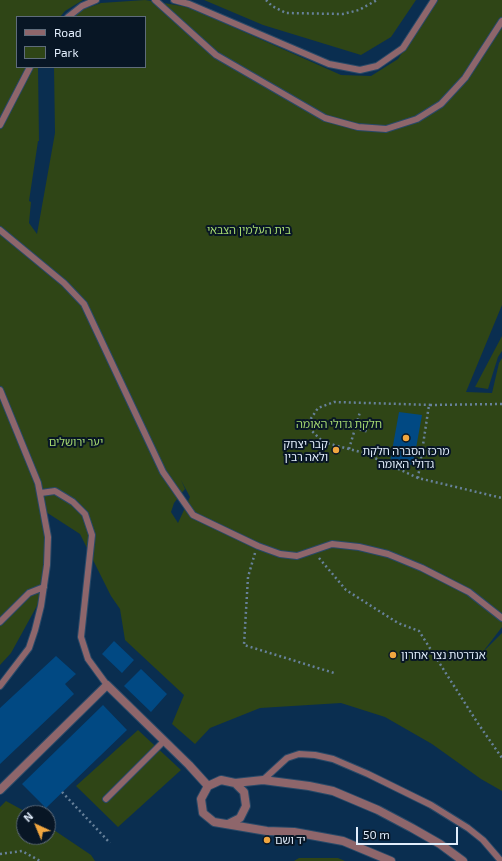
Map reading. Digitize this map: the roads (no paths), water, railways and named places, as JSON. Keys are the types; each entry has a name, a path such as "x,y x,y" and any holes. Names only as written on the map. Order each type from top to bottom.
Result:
{"street":[{"path":"0,790 107,685 189,765 208,786"},
{"path":"391,861 343,841 294,832 262,830 214,822 203,813 201,799 208,786 220,780 234,782 263,780 333,791 378,810 412,828 440,844 463,861"},
{"path":"228,824 240,818 246,806 244,792 234,782"}],"lane":[{"path":"69,16 82,6 96,0"},
{"path":"155,0 216,55 325,118 358,127 386,129 417,119 441,104 465,78 502,21"},
{"path":"174,0 189,4 329,64 360,70 377,66 403,48 434,0"},
{"path":"0,125 29,68"},
{"path":"0,230 64,284 84,304 163,472 193,515 258,546 280,554 297,556 332,544 359,547 388,554 422,568 469,592 502,618"},
{"path":"0,390 41,493 48,537 47,565 44,587 29,648 0,686"},
{"path":"41,493 55,491 73,502 85,514 92,535 81,637 88,659 107,685"},
{"path":"0,622 29,593 44,587"},
{"path":"106,799 164,741"},
{"path":"263,780 287,758 299,754 315,755 333,759 368,774 431,805 468,828 483,840 501,861"}],"place":[{"name":"מרכז הסברה חלקת גדולי האומה","path":"406,438"},
{"name":"קבר יצחק ולאה רבין","path":"336,450"},
{"name":"אנדרטת נצר אחרון","path":"393,655"},
{"name":"יד ושם","path":"267,840"}],"park label":[{"name":"בית העלמין הצבאי","path":"249,230"},
{"name":"חלקת גדולי האומה","path":"339,424"},
{"name":"יער ירושלים","path":"76,442"}]}
